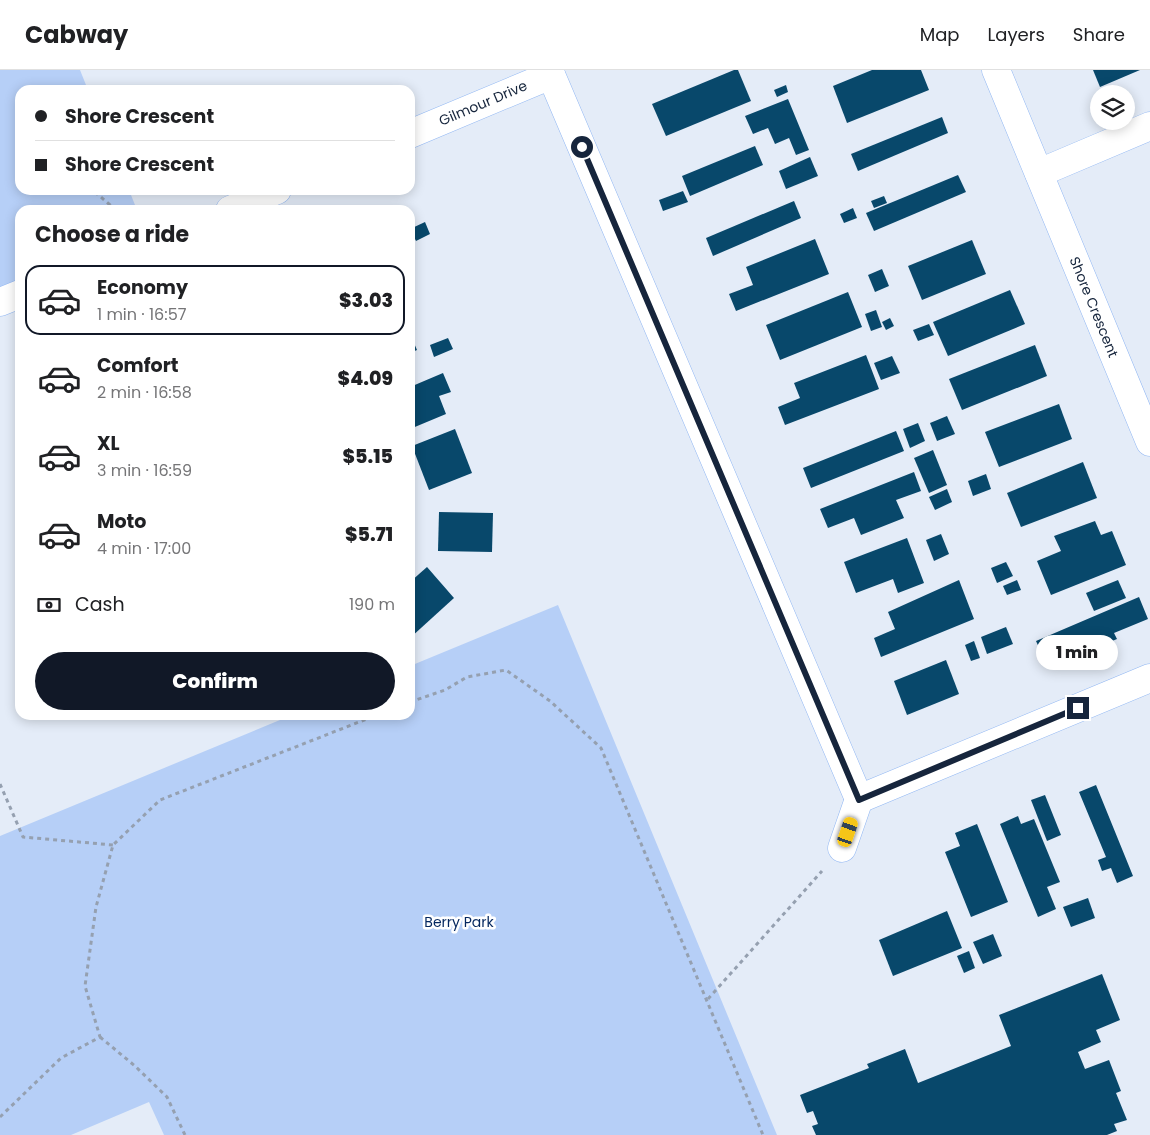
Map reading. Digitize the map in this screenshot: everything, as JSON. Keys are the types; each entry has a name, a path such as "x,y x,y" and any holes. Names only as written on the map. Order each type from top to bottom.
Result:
{"street":[{"path":"996,70 1039,173 1150,126"},
{"path":"550,72 859,800 842,848"},
{"name":"Gilmour Drive","path":"415,132 550,72"},
{"name":"Shore Crescent","path":"1039,173 1150,442"},
{"path":"242,205 265,195"},
{"path":"0,302 15,296"},
{"path":"859,800 1150,678"}],"path":[{"path":"98,195 109,205"},
{"path":"415,700 445,690 467,677 506,670 550,701 601,748 763,1135"},
{"path":"184,1135 167,1097 100,1037 85,986 96,907 113,845 160,800 364,720"},
{"path":"0,784 23,837 113,845"},
{"path":"708,1000 842,848"},
{"path":"0,1117 61,1058 100,1037"}],"green space":[{"path":"0,70 80,70 86,85 15,85 15,195 131,195 135,205 15,205 15,289 0,295"},
{"name":"Berry Park","path":"558,605 777,1135 164,1135 149,1102 71,1135 0,1135 0,836 280,720 415,720 415,664"}],"building":[{"path":"738,70 751,101 666,136 652,104"},
{"path":"872,70 921,70 929,90 847,123 833,86"},
{"path":"1093,70 1140,70 1105,85 1099,85"},
{"path":"786,85 788,92 777,97 774,90"},
{"path":"788,99 809,150 796,155 789,138 775,144 768,128 753,134 745,116"},
{"path":"942,117 948,133 858,171 851,154"},
{"path":"755,146 763,165 690,196 682,176"},
{"path":"810,157 818,176 786,189 779,171"},
{"path":"958,175 966,192 874,231 866,213"},
{"path":"683,191 688,202 663,211 659,200"},
{"path":"884,196 887,203 874,208 871,201"},
{"path":"794,201 801,218 713,256 706,238"},
{"path":"853,208 857,218 844,223 840,214"},
{"path":"425,222 430,234 416,241 415,227"},
{"path":"815,239 829,274 736,311 729,294 753,285 746,267"},
{"path":"972,240 986,274 922,300 908,266"},
{"path":"882,269 889,286 875,292 868,275"},
{"path":"1010,290 1025,324 948,356 933,322"},
{"path":"848,292 862,327 780,360 766,325"},
{"path":"876,310 882,327 871,331 865,314"},
{"path":"890,318 894,326 886,330 882,322"},
{"path":"929,324 934,335 918,341 913,330"},
{"path":"448,338 453,349 434,357 430,345"},
{"path":"1035,345 1047,376 962,410 949,379"},
{"path":"866,355 879,389 785,425 778,407 800,398 794,383"},
{"path":"892,356 900,373 881,380 874,363"},
{"path":"443,373 451,392 439,396 446,414 415,427 415,385"},
{"path":"1059,404 1072,439 999,467 985,432"},
{"path":"947,416 955,434 937,441 930,423"},
{"path":"918,423 925,441 910,448 903,429"},
{"path":"455,429 472,473 429,490 415,454 415,445"},
{"path":"896,431 904,451 811,488 803,468"},
{"path":"933,450 947,485 929,493 914,458"},
{"path":"1083,462 1097,498 1021,527 1007,493"},
{"path":"914,472 921,491 896,500 904,518 861,535 854,518 828,528 820,509"},
{"path":"986,474 991,489 973,496 968,481"},
{"path":"947,489 952,502 935,510 929,497"},
{"path":"439,512 493,513 492,552 438,551"},
{"path":"1095,521 1101,535 1112,531 1126,565 1051,595 1037,561 1061,551 1054,536"},
{"path":"941,534 949,554 934,561 926,540"},
{"path":"907,538 924,583 898,593 893,579 856,593 844,562"},
{"path":"1006,562 1013,576 997,583 991,568"},
{"path":"427,567 454,598 415,633 415,578"},
{"path":"959,580 974,619 881,657 874,638 895,629 888,612"},
{"path":"1017,580 1021,590 1007,595 1003,586"},
{"path":"1118,580 1126,598 1094,611 1086,593"},
{"path":"1139,597 1148,619 1114,633 1117,639 1081,654 1078,649 1070,652 1068,646 1054,653 1052,650 1042,654 1036,641"},
{"path":"1006,627 1013,644 987,654 981,637"},
{"path":"974,641 980,658 971,661 965,645"},
{"path":"946,660 959,694 907,715 894,681"},
{"path":"1096,785 1133,876 1117,883 1111,868 1102,871 1098,860 1106,857 1079,792"},
{"path":"1045,795 1061,835 1047,841 1031,800"},
{"path":"1018,816 1021,824 1034,819 1060,882 1047,887 1056,909 1038,917 1000,824"},
{"path":"977,824 1008,902 971,917 945,852 960,846 955,833"},
{"path":"1088,898 1095,918 1071,927 1063,907"},
{"path":"947,911 962,948 893,976 879,940"},
{"path":"993,934 1002,956 983,964 973,942"},
{"path":"969,951 975,968 964,973 957,956"},
{"path":"1102,974 1120,1020 1096,1030 1101,1042 1078,1052 1085,1069 1109,1060 1121,1091 1116,1093 1127,1120 1114,1124 1117,1131 1107,1135 816,1135 812,1126 818,1124 813,1111 807,1113 800,1095 869,1068 867,1064 905,1049 918,1083 1011,1046 999,1015"}],"route":[{"path":"582,147 859,800 1078,708"}]}
